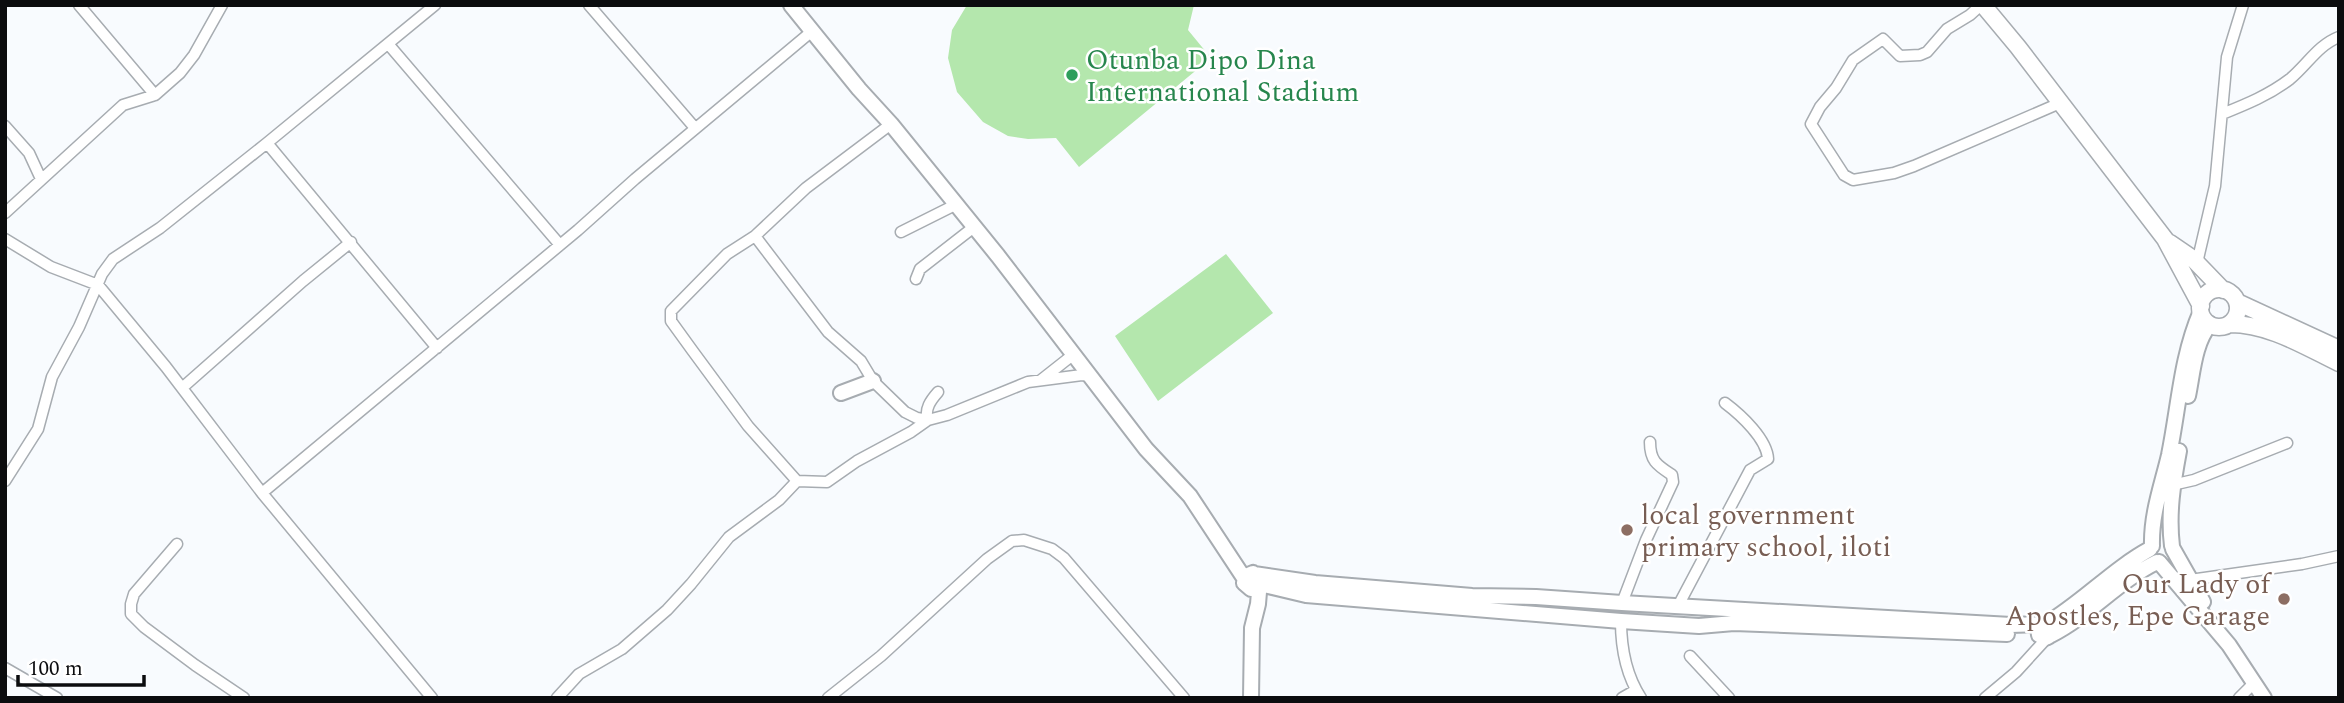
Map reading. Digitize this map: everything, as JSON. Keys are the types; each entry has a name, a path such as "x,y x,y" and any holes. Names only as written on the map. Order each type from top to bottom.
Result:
{"main road":[{"path":"1982,5 2165,239 2204,314 2220,327 2242,324 2267,330 2339,363"},
{"path":"2165,239 2197,263 2237,302 2339,349"},
{"path":"2204,314 2206,295 2223,290"},
{"path":"2230,324 2237,314 2237,302"}],"street":[{"path":"79,5 155,95"},
{"path":"5,213 123,105 155,95 180,73 194,55 222,5"},
{"path":"5,481 38,429 52,377 79,327 102,274 113,259 160,228 435,5"},
{"path":"589,5 695,128"},
{"path":"790,5 974,227 1146,449 1190,496 1252,582 1258,604 1252,628 1251,698"},
{"path":"1982,5 1947,29 1927,52 1920,55 1900,56 1883,38 1853,60 1811,124 1844,175 1853,180 1894,173 2060,103"},
{"path":"2197,263 2215,186 2227,57 2243,5"},
{"path":"262,493 811,32"},
{"path":"2222,114 2272,93 2326,42 2339,37"},
{"path":"389,45 560,245"},
{"path":"891,124 807,188 755,236 727,254 671,311 671,321 748,426 797,481 827,482 928,419"},
{"path":"5,126 29,153 41,179"},
{"path":"267,143 437,348"},
{"path":"901,232 955,205"},
{"path":"916,279 920,269 974,227"},
{"path":"755,236 828,332 861,361 873,381 905,412 917,418 947,415 1028,382 1091,376"},
{"path":"5,239 51,267 98,285 182,388 262,493 432,698"},
{"path":"182,388 292,290 351,242"},
{"path":"2155,555 2170,559 2173,548 2169,513 2172,485 2196,352 2204,331 2204,314"},
{"path":"2204,314 2184,360 2169,456 2153,521 2155,555 2229,646"},
{"path":"1041,380 1074,354"},
{"path":"841,393 873,381"},
{"path":"928,419 928,404 938,392"},
{"path":"1678,607 1750,470 1768,459 1768,451 1754,432 1741,415 1726,403"},
{"path":"1622,603 1646,540 1673,482 1672,475 1654,463 1650,442"},
{"path":"2172,485 2194,480 2287,443"},
{"path":"558,698 579,674 622,649 667,610 729,537 779,500 797,481"},
{"path":"828,698 881,656 987,559 1012,541 1024,540 1052,549 1065,558 1184,698"},
{"path":"1252,582 1306,595 1621,621 1699,626 1734,623 1986,634 2045,631 2073,624 2155,555 2157,541 2164,540 2173,548 2229,646 2264,698"},
{"path":"177,544 134,594 131,614 195,666 244,698"},
{"path":"2190,580 2339,556"},
{"path":"1252,582 1283,579 1445,594 1595,600 2011,625 2045,631"},
{"path":"1621,621 1621,646 1639,694 1622,698"},
{"path":"1991,695 2016,672 2045,631"},
{"path":"1690,656 1730,698"},
{"path":"5,668 57,698"},
{"path":"2239,698 2254,683"}],"green space":[{"name":"Otunba Dipo Dina International Stadium","path":"967,5 1194,5 1188,30 1211,58 1079,167 1056,138 1028,139 1008,136 983,122 957,92 948,58 952,30"},
{"path":"1226,254 1273,313 1158,401 1115,336"}],"place":[{"name":"Otunba Dipo Dina International Stadium","path":"1072,75"},
{"name":"local government primary school, iloti","path":"1627,530"},
{"name":"Our Lady of Apostles, Epe Garage","path":"2284,599"}]}
